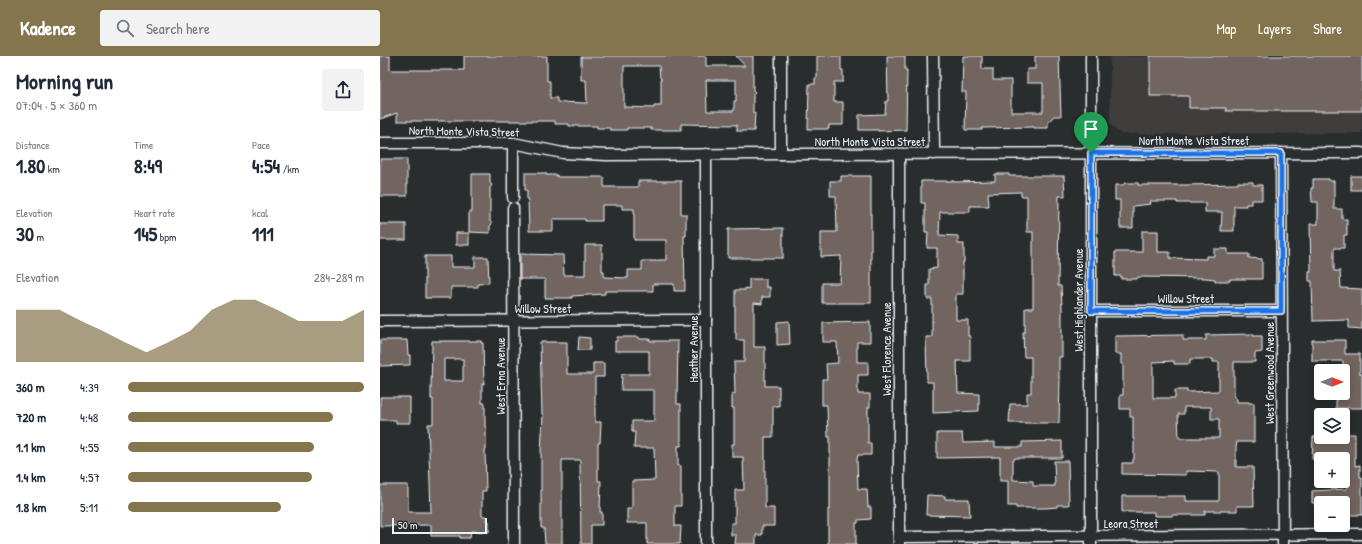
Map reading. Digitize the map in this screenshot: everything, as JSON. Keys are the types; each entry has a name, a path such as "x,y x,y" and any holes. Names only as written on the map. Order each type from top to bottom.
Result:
{"street":[{"path":"781,56 781,154"},
{"path":"933,56 934,154"},
{"name":"West Highlander Avenue","path":"1091,56 1091,540"},
{"name":"North Monte Vista Street","path":"380,144 513,143 562,153 607,155 1362,153"},
{"name":"West Erna Avenue","path":"513,143 514,544"},
{"name":"West Greenwood Avenue","path":"1281,153 1283,539"},
{"name":"Heather Avenue","path":"706,154 706,544"},
{"name":"West Florence Avenue","path":"899,154 899,540"},
{"name":"Willow Street","path":"1091,311 1281,311"},
{"name":"Willow Street","path":"380,322 706,320"},
{"name":"Leora Street","path":"899,540 1283,539 1362,534"}],"shaded area":[{"path":"1110,56 1362,56 1362,133 1121,134 1110,124"}],"building":[{"path":"380,56 390,56 390,70 464,70 464,56 547,56 547,81 550,81 550,98 557,98 557,102 587,103 586,80 581,80 581,57 706,56 706,66 745,66 736,56 753,56 753,90 755,92 753,94 753,113 755,113 754,131 737,131 737,125 681,124 681,130 627,128 627,130 610,130 610,128 597,128 597,126 569,126 569,124 555,124 555,121 397,121 397,113 380,119","holes":["624,66 659,66 661,78 661,106 654,106 654,108 624,107","706,80 736,80 736,101 734,101 734,111 707,111"]},
{"path":"817,56 841,56 843,82 834,82 834,102 843,102 843,125 829,125 829,129 808,129 809,84 815,84 815,78 817,78"},
{"path":"887,56 905,56 905,70 907,70 906,130 859,130 859,115 885,114 886,101 888,101"},
{"path":"963,56 982,56 982,69 993,69 993,80 1011,80 1011,112 1043,112 1043,83 1027,83 1027,69 1035,69 1035,56 1059,56 1061,116 1054,116 1048,122 1048,128 982,128 982,130 965,130 966,92 962,92"},
{"path":"1150,56 1362,56 1362,111 1226,111 1226,108 1189,108 1189,96 1150,96"},
{"path":"380,159 407,159 407,196 380,196"},
{"path":"525,173 546,173 546,175 557,175 557,177 604,177 604,187 638,187 638,181 681,181 681,214 686,214 686,236 684,236 685,291 674,291 674,284 653,284 653,291 605,291 605,294 572,296 572,298 545,298 545,279 520,279 520,254 563,255 564,275 585,275 585,245 602,245 602,271 604,271 604,277 628,278 628,270 642,270 642,261 666,260 666,240 634,240 634,209 622,209 622,205 602,205 602,221 585,221 585,219 553,219 553,231 529,231"},
{"path":"472,174 490,174 490,183 492,185 490,188 490,221 492,224 490,226 490,233 469,232 469,212 472,212"},
{"path":"995,174 1009,174 1009,176 1064,176 1065,196 1059,196 1058,286 1061,286 1062,357 1059,357 1059,423 1009,423 1010,404 1027,404 1027,393 1031,393 1031,357 1024,357 1023,332 1025,332 1025,308 1033,308 1033,232 1027,232 1027,196 1021,196 1021,192 988,193 989,206 970,206 970,212 940,212 939,235 958,236 958,244 964,244 963,294 956,294 956,320 968,320 968,336 970,336 970,361 957,361 958,393 979,394 979,411 933,413 933,382 927,382 926,337 932,337 932,299 927,299 927,285 929,285 929,269 937,268 937,248 927,248 928,232 925,232 925,203 921,203 921,181 995,181"},
{"path":"841,176 871,176 871,303 822,303 822,283 840,283 841,256 821,257 821,232 837,232 836,196 830,196 830,181 841,181"},
{"path":"1351,176 1362,176 1362,190 1351,190"},
{"path":"1313,179 1329,179 1329,181 1334,181 1334,209 1342,209 1342,219 1347,219 1347,235 1344,235 1344,248 1335,248 1334,250 1334,271 1340,271 1341,288 1362,289 1362,329 1349,328 1349,320 1313,321 1312,281 1309,281 1309,271 1311,271 1310,224 1318,224 1318,202 1312,202 1311,188 1313,188"},
{"path":"1238,182 1253,182 1253,185 1262,185 1262,200 1251,200 1251,204 1246,204 1246,206 1234,206 1234,231 1221,231 1222,212 1205,212 1205,203 1177,203 1177,201 1150,201 1151,204 1133,206 1133,228 1120,228 1120,200 1115,200 1115,185 1123,185 1125,183 1138,183 1138,185 1238,184"},
{"path":"380,224 406,224 406,240 380,240"},
{"path":"783,228 783,258 728,258 728,229"},
{"path":"1142,231 1158,231 1158,252 1170,252 1170,258 1206,259 1206,256 1214,256 1214,249 1228,249 1228,254 1249,254 1249,258 1262,259 1262,279 1230,279 1230,281 1215,281 1215,279 1206,278 1138,277 1137,279 1121,279 1121,276 1115,276 1115,252 1142,252"},
{"path":"456,233 469,233 469,245 456,245"},
{"path":"425,256 451,256 451,267 475,267 475,257 488,257 489,283 478,284 478,287 451,287 451,298 425,298"},
{"path":"749,279 766,279 766,287 770,287 770,297 762,297 762,304 754,303 754,347 765,347 765,386 779,386 779,406 773,406 773,437 765,437 765,508 774,508 774,526 762,526 762,535 756,535 756,544 735,544 736,535 731,535 731,523 735,523 735,490 744,490 743,457 732,457 732,444 734,444 734,408 732,408 732,394 735,394 734,362 744,362 744,340 736,340 735,290 745,290 745,288 749,289"},
{"path":"789,321 790,344 777,345 777,322"},
{"path":"870,322 870,342 857,342 857,362 868,362 868,375 858,375 858,394 870,394 870,407 868,407 868,443 871,443 871,455 858,455 857,459 858,489 867,489 868,507 871,507 871,519 858,520 858,523 856,523 856,544 828,544 828,509 830,509 830,437 828,437 827,405 822,405 822,379 827,379 826,364 838,363 837,342 823,342 823,323"},
{"path":"1253,334 1253,336 1262,336 1262,352 1255,353 1255,362 1234,362 1234,397 1237,399 1237,402 1254,403 1254,442 1237,442 1236,467 1253,467 1254,506 1237,506 1237,511 1205,511 1205,515 1154,516 1154,512 1122,512 1122,496 1186,496 1186,501 1219,500 1219,472 1186,471 1186,475 1122,474 1122,463 1133,463 1134,459 1133,417 1130,417 1130,409 1120,409 1120,395 1123,395 1123,364 1121,364 1121,354 1115,354 1115,336 1183,335 1183,340 1206,340 1206,335","holes":["1190,359 1213,359 1213,362 1219,362 1219,391 1187,392 1187,390 1175,390 1175,398 1153,398 1153,362 1174,361 1174,364 1190,364","1184,407 1211,407 1211,419 1219,419 1219,438 1179,438 1178,414 1184,414"]},
{"path":"579,337 590,338 590,350 578,350"},
{"path":"617,337 639,337 639,339 650,339 650,341 678,341 677,404 681,404 681,446 678,446 678,466 681,466 681,506 675,506 675,526 681,526 680,544 647,544 647,523 627,523 627,509 632,509 632,481 655,480 654,448 634,448 635,432 632,432 632,421 654,421 654,390 621,390 622,374 649,374 649,351 615,351 615,341 617,341"},
{"path":"380,340 407,340 410,365 380,366"},
{"path":"1312,340 1345,340 1345,354 1360,354 1360,374 1362,374 1362,408 1336,408 1336,400 1350,400 1350,364 1343,364 1343,361 1312,361"},
{"path":"432,341 481,341 481,343 483,343 484,384 482,384 482,403 485,403 486,491 482,491 482,516 486,516 486,521 489,521 489,532 471,531 470,538 460,538 460,536 431,536 431,525 380,526 380,485 408,485 408,512 431,512 428,424 433,424 433,399 431,399","holes":["444,359 463,359 463,381 444,381"]},
{"path":"540,342 567,342 567,374 593,374 593,363 604,363 604,377 595,377 595,422 601,422 600,443 598,443 598,481 601,481 600,512 602,512 602,525 591,525 591,544 581,544 580,460 562,460 562,544 545,544 544,528 541,528 541,453 543,414"},
{"path":"380,397 410,397 410,423 396,423 396,420 380,420"},
{"path":"937,433 962,433 963,443 995,442 995,447 1022,447 1022,442 1062,441 1062,458 1013,459 1013,480 1033,481 1033,486 1055,486 1054,461 1068,461 1069,505 1057,505 1057,507 1046,508 1016,508 1016,506 1008,506 1008,481 1000,481 1000,457 937,458"},
{"path":"1350,434 1355,434 1355,466 1360,465 1360,477 1362,477 1362,515 1350,515 1350,496 1314,496 1314,503 1312,503 1312,491 1350,488 1350,452 1314,452 1314,459 1312,459 1313,437 1314,444 1350,444"},
{"path":"927,495 945,496 945,499 969,499 970,516 926,515"}],"route":[{"path":"1091,153 1281,153 1281,311 1091,311 1091,153"}]}
